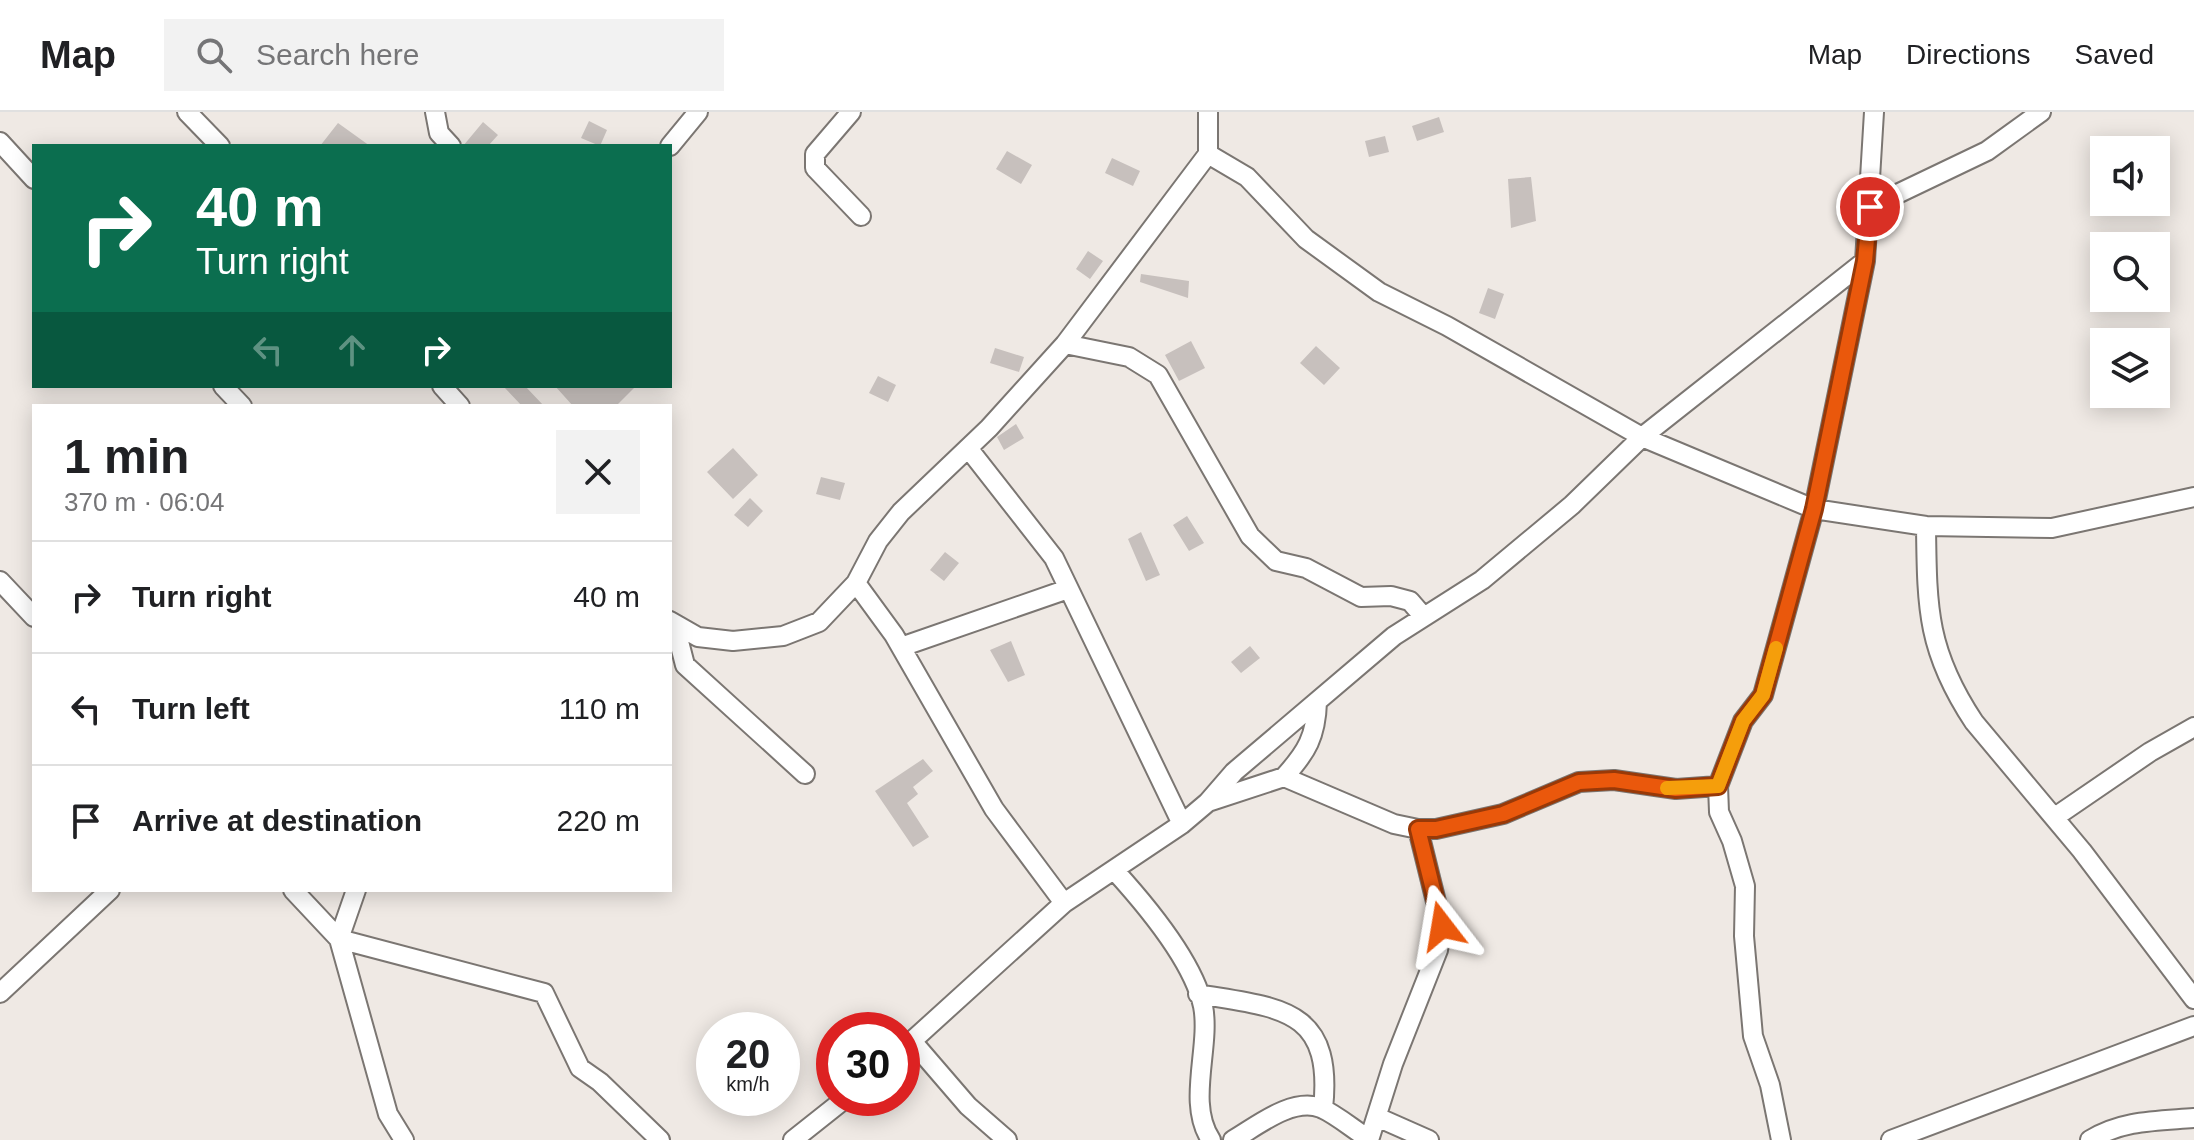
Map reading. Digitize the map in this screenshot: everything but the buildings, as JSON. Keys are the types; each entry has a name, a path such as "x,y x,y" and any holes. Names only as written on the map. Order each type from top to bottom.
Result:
{"street":[{"path":"187,112 218,144"},
{"path":"435,112 439,133 449,144"},
{"path":"672,144 698,112"},
{"path":"851,112 815,154 814,161 815,168 861,216"},
{"path":"672,624 698,637 733,641 783,636 819,622 856,583 878,541 901,512 968,448 1065,344 1208,154 1208,112"},
{"path":"1781,1140 1770,1085 1753,1036 1744,936 1745,886 1732,841 1719,812 1718,786 1743,721 1763,695 1814,509 1865,261 1874,112"},
{"path":"1870,207 1987,151 2041,112"},
{"path":"0,142 32,177"},
{"path":"1208,154 1247,177 1306,239 1379,292 1447,326 1642,437 1814,509 1926,526 2052,528 2194,497"},
{"path":"920,1034 1064,903 1182,824 1208,802 1234,772 1317,702 1423,616 1482,580 1572,505 1642,437 1865,261"},
{"path":"1065,344 1129,357 1158,375 1250,536 1276,561 1306,568 1361,597 1391,596 1410,601 1423,616"},
{"path":"225,388 240,404"},
{"path":"968,448 1054,558 1182,824"},
{"path":"1926,526 1930,615 1938,659 1974,722 2055,817 2194,999"},
{"path":"0,581 32,615"},
{"path":"856,583 901,647 994,809 1064,903"},
{"path":"901,647 1068,589"},
{"path":"672,624 685,665 805,774"},
{"path":"1208,802 1284,777 1308,751 1316,729 1317,702"},
{"path":"2055,817 2150,752 2194,727"},
{"path":"1284,777 1394,824 1418,829 1436,829 1503,814 1579,782 1614,780 1676,789 1718,786"},
{"path":"1233,1140 1295,1107 1323,1109 1369,1140 1393,1064 1433,964 1442,926 1418,829"},
{"path":"1115,871 1169,938 1203,1006 1201,1115 1211,1140"},
{"path":"0,993 108,892"},
{"path":"295,892 339,939 388,1114 404,1140"},
{"path":"339,939 355,892"},
{"path":"339,939 544,993 580,1068 600,1082 660,1140"},
{"path":"1198,994 1259,1004 1294,1015 1313,1035 1325,1060 1323,1109"},
{"path":"1891,1140 1931,1133 2194,1026"},
{"path":"920,1059 1007,1140"},
{"path":"793,1140 823,1116"},
{"path":"1377,1117 1429,1140"},
{"path":"2090,1140 2108,1129 2130,1123 2194,1118"}],"slow traffic":[{"path":"1667,788 1718,786 1743,721 1763,695 1776,648"}],"route":[{"path":"1442,926 1418,829 1436,829 1503,814 1579,782 1614,780 1676,789 1718,786 1743,721 1763,695 1814,509 1865,261 1870,207"}]}
